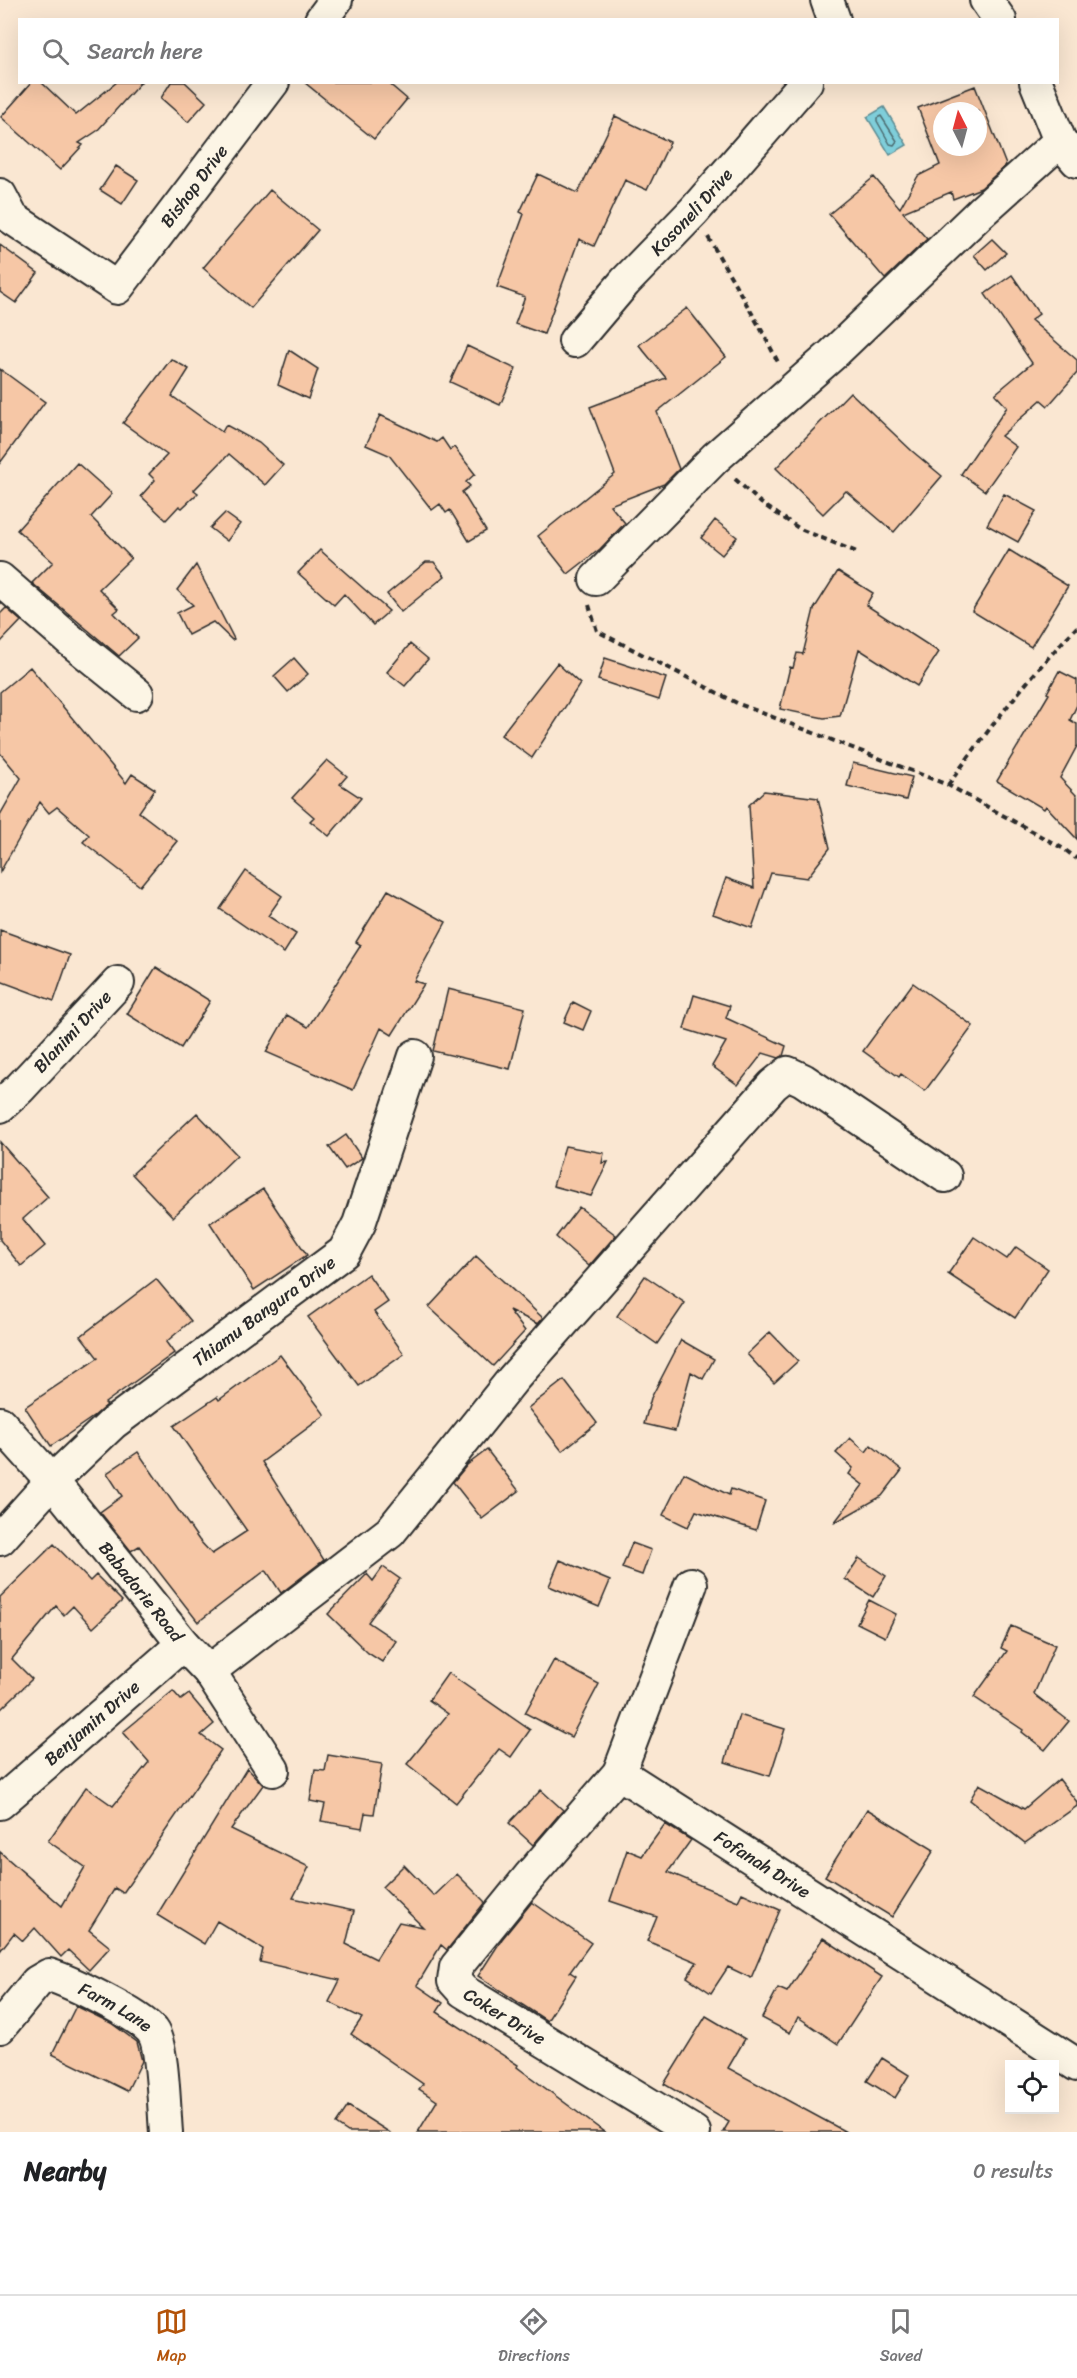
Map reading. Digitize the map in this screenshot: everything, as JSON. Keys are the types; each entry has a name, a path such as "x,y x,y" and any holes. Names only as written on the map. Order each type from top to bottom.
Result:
{"street":[{"path":"322,18 336,0"},
{"path":"827,0 833,18"},
{"path":"986,0 999,18"},
{"name":"Bishop Drive","path":"0,195 12,218 117,288 271,84"},
{"name":"Kosoneli Drive","path":"575,341 625,282 694,211 804,84"},
{"path":"596,579 715,458 792,392 981,212 1068,151 1037,84"},
{"path":"0,579 137,694"},
{"name":"Blanimi Drive","path":"0,1106 20,1088 118,983"},
{"name":"Thiamu Bangura Drive","path":"0,1539 52,1481 113,1423 345,1252 359,1224 415,1056"},
{"path":"209,1671 390,1532 513,1379 772,1085 788,1073 803,1080 945,1176"},
{"name":"Babadorie Road","path":"0,1423 52,1481 183,1644 209,1671 273,1770"},
{"path":"619,1773 691,1584"},
{"name":"Benjamin Drive","path":"0,1803 183,1644"},
{"name":"Fofanah Drive","path":"619,1773 1077,2066"},
{"name":"Coker Drive","path":"619,1773 529,1877 456,1967 454,1981 463,1991 694,2132"},
{"name":"Farm Lane","path":"0,2027 37,1982 49,1975 95,1995 143,2023 152,2031 158,2048 166,2132"}],"path":[{"path":"694,211 762,331 792,392"},
{"path":"715,458 761,503 800,529 859,553"},
{"path":"596,579 589,604 597,631 739,704 948,785 1064,849 1077,859"},
{"path":"948,785 993,723 1056,648 1077,627"}],"water":[{"path":"884,107 907,145 890,155 867,117"}],"building":[{"path":"30,84 43,84 76,115 115,84 139,84 97,131 79,143 83,145 60,170 1,117"},
{"path":"170,84 187,84 206,102 188,122 161,98"},
{"path":"306,84 389,84 407,99 374,139"},
{"path":"975,86 981,102 934,102"},
{"path":"933,102 933,147 918,108"},
{"path":"615,116 670,142 647,190 625,180 594,246 579,239 544,334 515,324 525,297 497,287 524,214 520,212 538,174 578,193"},
{"path":"987,117 1006,165 981,188 953,199 951,192 903,212 927,239 885,279 829,214 874,177 900,208 918,176 940,165 937,156 987,156"},
{"path":"116,166 138,180 122,204 100,190"},
{"path":"270,190 318,230 251,308 203,268"},
{"path":"992,239 1006,253 987,270 974,255"},
{"path":"0,245 38,273 16,303 0,292"},
{"path":"1012,275 1039,314 1031,320 1077,360 1077,373 1048,406 1041,400 1001,436 1016,447 985,491 961,474 1007,407 995,394 1032,363 985,294"},
{"path":"687,308 726,357 657,412 679,469 664,484 610,505 625,523 600,549 568,574 538,536 615,474 590,407 666,378 639,345"},
{"path":"467,346 516,369 500,405 450,382"},
{"path":"289,350 318,369 308,399 278,385"},
{"path":"171,359 189,369 172,396 222,432 226,425 259,443 283,465 265,485 229,454 194,490 198,493 182,508 179,506 166,520 141,496 155,480 149,474 167,455 123,423"},
{"path":"0,369 45,402 0,463"},
{"path":"850,392 942,476 894,532 846,491 823,514 776,468"},
{"path":"380,415 437,442 442,438 450,450 454,447 475,474 466,482 470,486 462,492 486,531 469,541 450,510 446,513 440,504 432,510 389,455 366,445"},
{"path":"77,463 112,494 91,517 131,558 99,589 119,609 114,613 138,638 119,656 32,583 53,562 17,530"},
{"path":"1004,494 1036,511 1018,542 987,525"},
{"path":"225,513 240,524 227,541 210,528"},
{"path":"715,520 737,537 722,555 701,538"},
{"path":"320,550 389,611 373,625 344,594 334,605 298,573"},
{"path":"1009,550 1068,586 1031,647 972,611"},
{"path":"426,562 434,562 445,576 401,612 387,594"},
{"path":"196,565 234,639 232,640 213,622 188,635 177,613 193,605 177,590"},
{"path":"838,571 873,593 866,605 939,652 917,686 859,649 840,716 824,718 780,709 790,667 793,668 797,653 803,654 814,609"},
{"path":"6,608 21,621 0,643 0,614"},
{"path":"410,644 428,659 405,686 387,672"},
{"path":"294,658 308,674 288,692 274,676"},
{"path":"605,658 666,678 659,700 598,680"},
{"path":"557,663 580,684 532,758 501,735"},
{"path":"30,667 126,783 132,774 155,789 139,812 177,841 140,886 83,842 89,835 57,807 49,813 40,802 0,872 0,815 21,778 0,753 0,692"},
{"path":"1059,671 1077,680 1077,705 1070,720 1077,724 1077,746 1060,778 1077,796 1077,839 1046,806 1044,809 997,781 1049,694 1047,693"},
{"path":"327,760 347,776 340,784 361,798 329,836 310,821 314,817 292,798"},
{"path":"853,763 912,777 906,800 847,786"},
{"path":"764,791 818,798 830,848 807,878 771,873 752,928 713,914 726,878 754,888 749,805"},
{"path":"246,871 282,896 268,916 296,934 284,953 220,909"},
{"path":"388,890 446,922 414,981 424,984 392,1035 381,1028 353,1090 266,1052 287,1015 308,1027 361,945 356,942"},
{"path":"0,930 70,955 54,1001 0,981"},
{"path":"156,967 210,1001 181,1048 127,1014"},
{"path":"913,983 973,1026 925,1091 901,1074 899,1077 863,1051"},
{"path":"448,989 525,1008 510,1069 433,1051"},
{"path":"694,995 730,1006 726,1018 786,1046 783,1056 779,1058 763,1053 738,1085 712,1066 726,1042 684,1029"},
{"path":"573,1002 591,1011 583,1030 564,1022"},
{"path":"197,1113 237,1155 173,1217 132,1174"},
{"path":"346,1135 362,1158 345,1169 329,1147"},
{"path":"0,1142 48,1197 23,1219 45,1246 21,1266 0,1240"},
{"path":"565,1146 604,1153 602,1163 608,1162 591,1196 553,1186"},
{"path":"263,1189 307,1255 254,1290 210,1223"},
{"path":"579,1207 616,1235 589,1266 556,1237"},
{"path":"974,1237 1007,1259 1016,1247 1048,1269 1015,1318 948,1274"},
{"path":"476,1256 543,1318 538,1324 509,1310 525,1331 493,1366 429,1307"},
{"path":"368,1274 388,1302 374,1312 404,1354 359,1386 308,1317"},
{"path":"645,1276 685,1303 657,1344 617,1316"},
{"path":"156,1279 191,1321 166,1342 174,1353 105,1403 107,1405 93,1417 51,1446 25,1407 98,1358 81,1336"},
{"path":"770,1332 798,1361 774,1383 747,1354"},
{"path":"681,1340 714,1359 703,1379 691,1372 675,1431 644,1424 651,1398"},
{"path":"280,1355 325,1415 262,1462 324,1560 281,1593 266,1570 198,1622 139,1546 131,1551 100,1512 122,1496 107,1473 138,1452 199,1540 212,1554 247,1531 174,1426 217,1397 219,1400"},
{"path":"564,1380 597,1423 562,1451 528,1408"},
{"path":"850,1438 866,1452 871,1445 902,1470 882,1496 834,1523 863,1485 849,1474 853,1468 836,1453"},
{"path":"487,1450 519,1491 482,1519 453,1482 467,1465"},
{"path":"684,1473 729,1495 731,1489 765,1501 756,1530 696,1511 688,1527 663,1515"},
{"path":"632,1543 651,1550 642,1575 622,1568"},
{"path":"54,1544 90,1581 96,1575 122,1601 93,1628 73,1606 64,1615 56,1606 12,1659 32,1679 0,1710 0,1597"},
{"path":"859,1558 886,1576 873,1597 845,1579"},
{"path":"560,1560 610,1581 599,1607 549,1586"},
{"path":"383,1567 400,1579 368,1622 396,1641 382,1662 368,1653 328,1614 367,1574 373,1581"},
{"path":"869,1600 896,1614 885,1637 857,1623"},
{"path":"1011,1626 1055,1645 1034,1694 1069,1721 1045,1750 1022,1732 1023,1730 974,1697 1007,1651 1001,1648"},
{"path":"554,1660 599,1684 571,1737 525,1713"},
{"path":"448,1673 530,1730 511,1757 499,1749 456,1803 407,1764 448,1714 429,1700"},
{"path":"173,1691 181,1700 189,1694 214,1724 201,1735 221,1750 123,1893 115,1888 89,1930 110,1947 89,1970 68,1950 61,1957 35,1928 23,1941 14,1933 0,1951 0,1852 62,1906 85,1867 48,1841 86,1787 113,1806 149,1762 123,1732"},
{"path":"739,1715 785,1729 770,1776 725,1762"},
{"path":"328,1755 382,1764 374,1814 365,1813 362,1828 321,1821 325,1804 310,1801 315,1770 325,1771"},
{"path":"247,1768 263,1785 231,1829 309,1867 293,1898 354,1911 346,1944 376,1959 399,1922 423,1927 382,1887 404,1865 434,1896 457,1874 485,1902 447,1950 441,1945 417,1985 443,2003 437,2012 518,2065 517,2067 604,2132 418,2132 437,2101 419,2089 423,2084 351,2034 362,2018 329,2002 340,1980 260,1962 263,1949 217,1921 204,1944 157,1915"},
{"path":"1059,1779 1077,1802 1077,1806 1025,1843 970,1800 979,1784 1024,1809"},
{"path":"541,1790 563,1810 533,1845 509,1823"},
{"path":"867,1809 934,1850 892,1917 825,1876"},
{"path":"665,1824 691,1840 668,1872 738,1901 742,1893 780,1910 751,1978 728,1967 711,1993 687,1977 697,1962 647,1941 657,1917 610,1901 627,1850 642,1856"},
{"path":"532,1902 591,1943 570,1972 576,1976 547,2021 478,1976 502,1939"},
{"path":"823,1938 882,1977 838,2044 798,2017 790,2033 762,2018 778,1988 787,1992"},
{"path":"76,2006 111,2023 137,2042 142,2061 127,2091 52,2054"},
{"path":"706,2016 745,2039 728,2068 846,2132 723,2132 729,2122 664,2084"},
{"path":"882,2058 909,2075 895,2098 867,2081"},
{"path":"348,2106 389,2132 348,2132 336,2124"}]}
